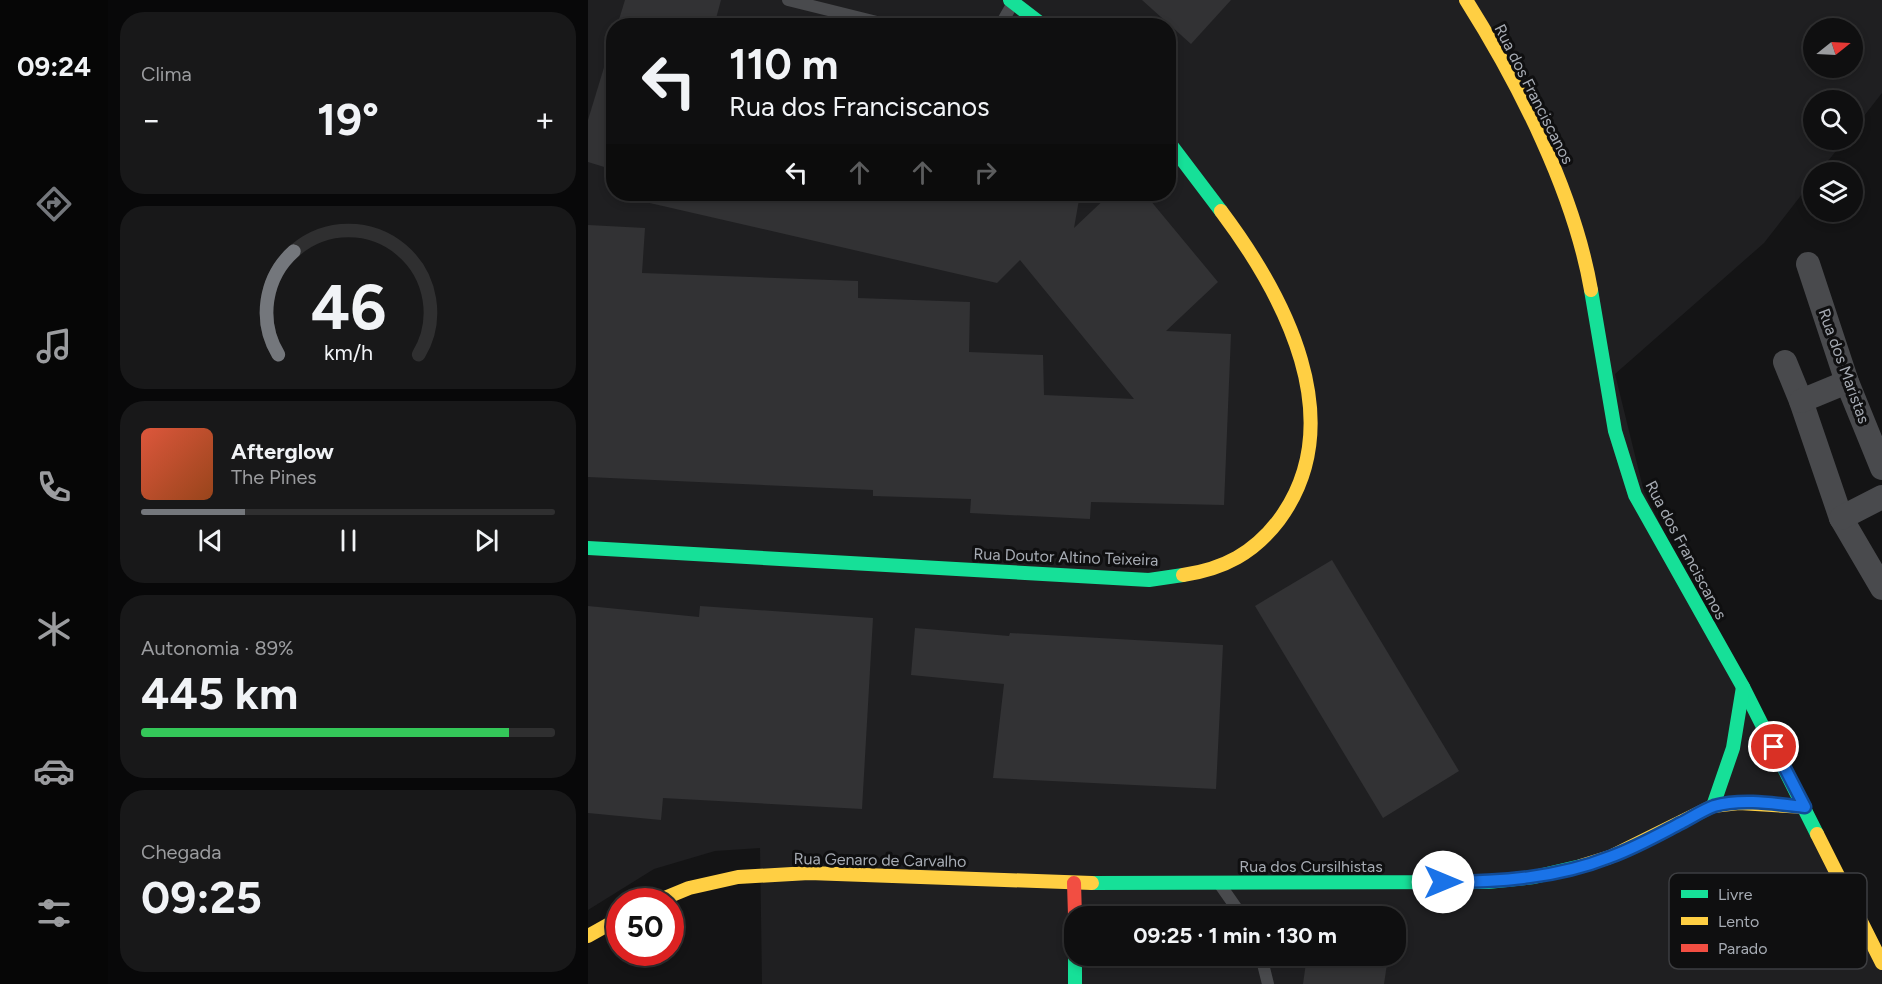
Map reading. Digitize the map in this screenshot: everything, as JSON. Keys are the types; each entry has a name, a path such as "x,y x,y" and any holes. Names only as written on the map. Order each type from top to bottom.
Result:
{"main road":[{"name":"Rua dos Franciscanos","path":"1466,0 1485,30 1524,105 1560,182 1586,255 1615,431 1635,495 1743,687 1838,873"},
{"path":"1012,1 1034,18"},
{"name":"Rua Doutor Altino Teixeira","path":"588,548 1149,580 1200,572 1228,564 1253,550 1278,522 1298,491 1311,452 1312,411 1303,364 1291,328 1254,259 1176,152"},
{"path":"1713,806 1723,786 1734,751 1743,687"},
{"name":"Rua dos Cursilhistas","path":"1074,883 1488,882 1534,877 1576,868 1610,857 1713,806 1739,803 1805,807"},
{"name":"Rua Genaro de Carvalho","path":"684,890 738,877 809,873 1074,883"},
{"path":"1074,883 1075,906"},
{"path":"588,936 606,926"},
{"name":"Rua dos Franciscanos","path":"1867,933 1882,963"},
{"path":"1075,966 1075,984"}],"street":[{"name":"Rua dos Maristas","path":"1808,264 1847,382 1882,468"},
{"path":"1785,362 1801,401 1841,518 1882,588"},
{"path":"1801,401 1847,382"},
{"path":"1841,518 1882,497"}],"lane":[{"path":"788,0 861,18"},
{"path":"1004,18 1012,1"},
{"path":"1218,882 1235,906"},
{"path":"1264,966 1268,984"}],"shaded area":[{"path":"588,0 1882,0 1882,93 1863,117 1863,90 1803,90 1803,150 1837,150 1827,162 1803,162 1803,193 1764,243 1615,374 1644,492 1835,873 1669,873 1669,969 1867,969 1867,937 1882,967 1882,984 762,984 760,848 715,851 654,869 623,888 606,888 606,899 588,910"}],"building":[{"path":"625,0 721,0 716,18 619,18"},
{"path":"1142,0 1231,0 1191,44 1176,31 1176,18 1162,18"},
{"path":"606,61 606,168 588,162 588,120"},
{"path":"641,201 1079,201 1074,228 1103,201 1151,201 1218,282 1166,331 1231,334 1224,505 1091,502 1090,519 970,513 971,499 873,496 873,490 588,477 588,225 645,228 642,273 858,281 858,298 970,302 969,352 1043,355 1044,395 1134,399 1020,260 997,283"},
{"path":"1332,560 1459,771 1383,818 1255,606"},
{"path":"588,606 699,617 700,606 873,618 862,809 663,798 661,820 588,813"},
{"path":"915,628 1009,636 1010,633 1223,645 1216,789 993,778 1004,684 911,675"},
{"path":"1306,966 1387,966 1384,984 1303,984"}],"traffic: fast":[{"path":"1010,0 1034,18"},
{"path":"1176,152 1221,211"},
{"path":"1591,290 1615,431 1635,495 1743,687 1817,834"},
{"path":"588,548 1149,580 1183,575"},
{"path":"1713,806 1733,748 1743,687"},
{"path":"1092,883 1488,882 1534,877 1581,866"},
{"path":"1075,966 1075,984"}],"traffic: slow":[{"path":"1466,0 1506,67 1558,177 1572,215 1591,290"},
{"path":"1183,575 1225,564 1237,558 1269,532 1279,520 1300,482 1310,442 1309,401 1301,360 1286,320 1245,244 1221,211"},
{"path":"1581,866 1610,857 1713,806 1739,803 1805,807"},
{"path":"1817,834 1837,873"},
{"path":"684,890 738,877 809,873 1092,883"},
{"path":"588,936 606,926"},
{"path":"1867,933 1882,963"}],"traffic: jam":[{"path":"1074,883 1075,906"}],"route":[{"path":"1443,882 1488,882 1534,877 1576,868 1646,842 1713,806 1773,803 1805,807 1774,747"}]}
